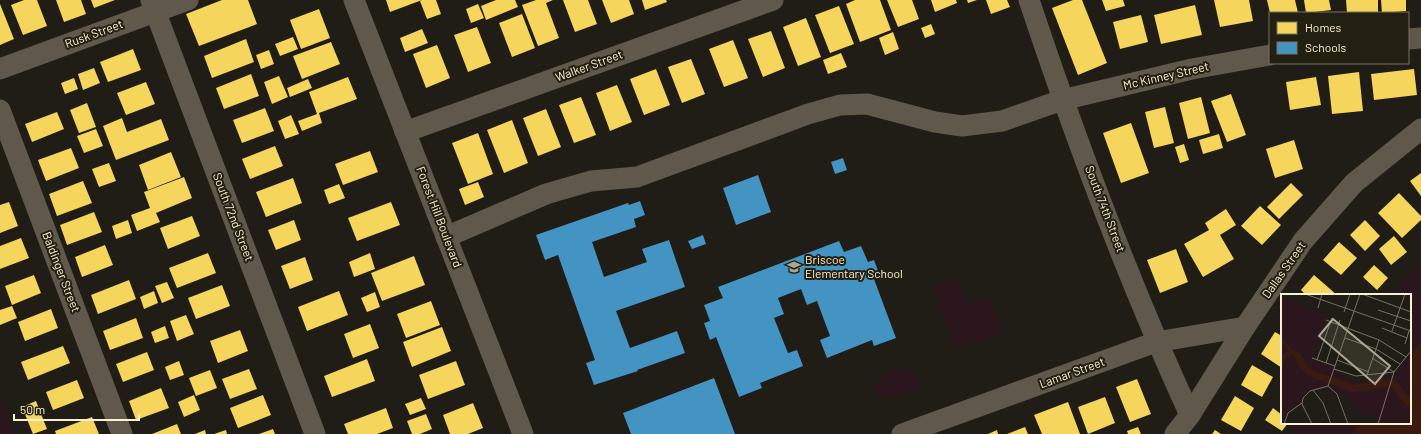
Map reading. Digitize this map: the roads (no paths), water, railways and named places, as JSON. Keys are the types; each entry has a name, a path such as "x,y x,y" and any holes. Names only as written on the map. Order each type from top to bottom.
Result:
{"street":[{"name":"Rusk Street","path":"0,69 153,6 188,0"},
{"name":"Forest Hill Boulevard","path":"354,0 523,434"},
{"name":"Walker Street","path":"405,132 773,0"},
{"name":"South 74th Street","path":"1029,0 1062,100 1156,342 1190,415"},
{"name":"South 72nd Street","path":"153,6 315,434"},
{"path":"1409,39 1421,38"},
{"name":"Mc Kinney Street","path":"446,237 546,194 591,181 637,177 808,114 840,105 867,104 935,122 962,126 1002,121 1062,100 1192,69 1269,55"},
{"name":"Baldinger Street","path":"0,110 122,434"},
{"name":"Dallas Street","path":"1175,434 1190,415 1245,326 1303,241 1354,183 1421,129"},
{"name":"Lamar Street","path":"902,434 1156,342 1245,326"}],"place":[{"name":"Briscoe Elementary School","path":"794,267"}]}
